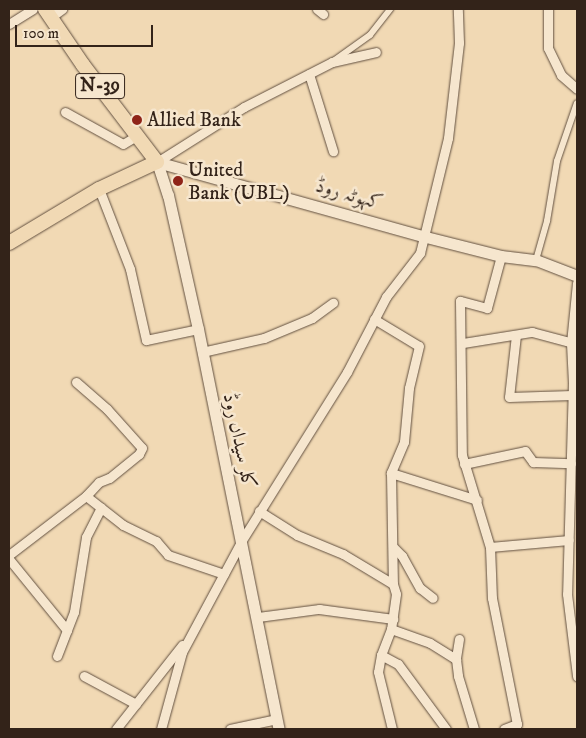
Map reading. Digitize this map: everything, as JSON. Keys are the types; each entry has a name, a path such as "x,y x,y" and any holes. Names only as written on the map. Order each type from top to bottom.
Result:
{"highway":[{"name":"N-39","path":"53,12 83,65 157,162"},
{"path":"9,243 100,189 157,162"}],"main road":[{"name":"کہوٹہ روڈ","path":"157,162 426,237 501,256 536,260 577,276"},
{"name":"کلر سیداں روڈ","path":"157,162 168,195 198,329 258,617 278,724"}],"street":[{"path":"9,24 33,9"},
{"path":"157,162 244,107 332,62 370,36 390,9"},
{"path":"161,729 182,652 242,540 347,372 391,290 417,258 426,237 448,138 459,44 458,9"},
{"path":"548,9 548,48 562,75 577,90"},
{"path":"332,62 376,52"},
{"path":"309,74 333,151"},
{"path":"536,260 547,221 557,161 577,103"},
{"path":"64,112 123,144 138,136"},
{"path":"100,189 130,269 146,340 198,329"},
{"path":"501,256 487,308 460,301 463,343 464,464 477,500 490,547 492,598 516,727 504,729"},
{"path":"577,283 574,344 575,383 572,395 574,435 571,463 573,632 577,676"},
{"path":"202,352 264,338 312,318 333,303"},
{"path":"374,319 419,346 409,388 404,442 391,473 393,584 396,594 391,629 380,655 378,672 392,729"},
{"path":"463,343 532,332 574,344"},
{"path":"516,335 509,397 572,395"},
{"path":"67,630 9,557 86,496 99,482 110,478 139,454 142,448 108,409 76,382"},
{"path":"464,464 526,451 533,462 571,463"},
{"path":"391,473 477,500"},
{"path":"86,496 123,525 156,541 168,556 224,574"},
{"path":"57,656 67,630 79,588 86,538 102,508"},
{"path":"259,511 297,535 343,554 393,584"},
{"path":"490,547 572,534"},
{"path":"393,547 402,556 420,588 433,598"},
{"path":"258,617 319,609 393,618"},
{"path":"391,629 430,643 456,659"},
{"path":"116,729 192,634"},
{"path":"459,639 456,659 462,697 474,729"},
{"path":"380,655 398,664 446,729"},
{"path":"84,676 136,704"},
{"path":"230,729 278,724"}],"place":[{"name":"Allied Bank","path":"137,120"},
{"name":"United Bank (UBL)","path":"178,181"}]}
